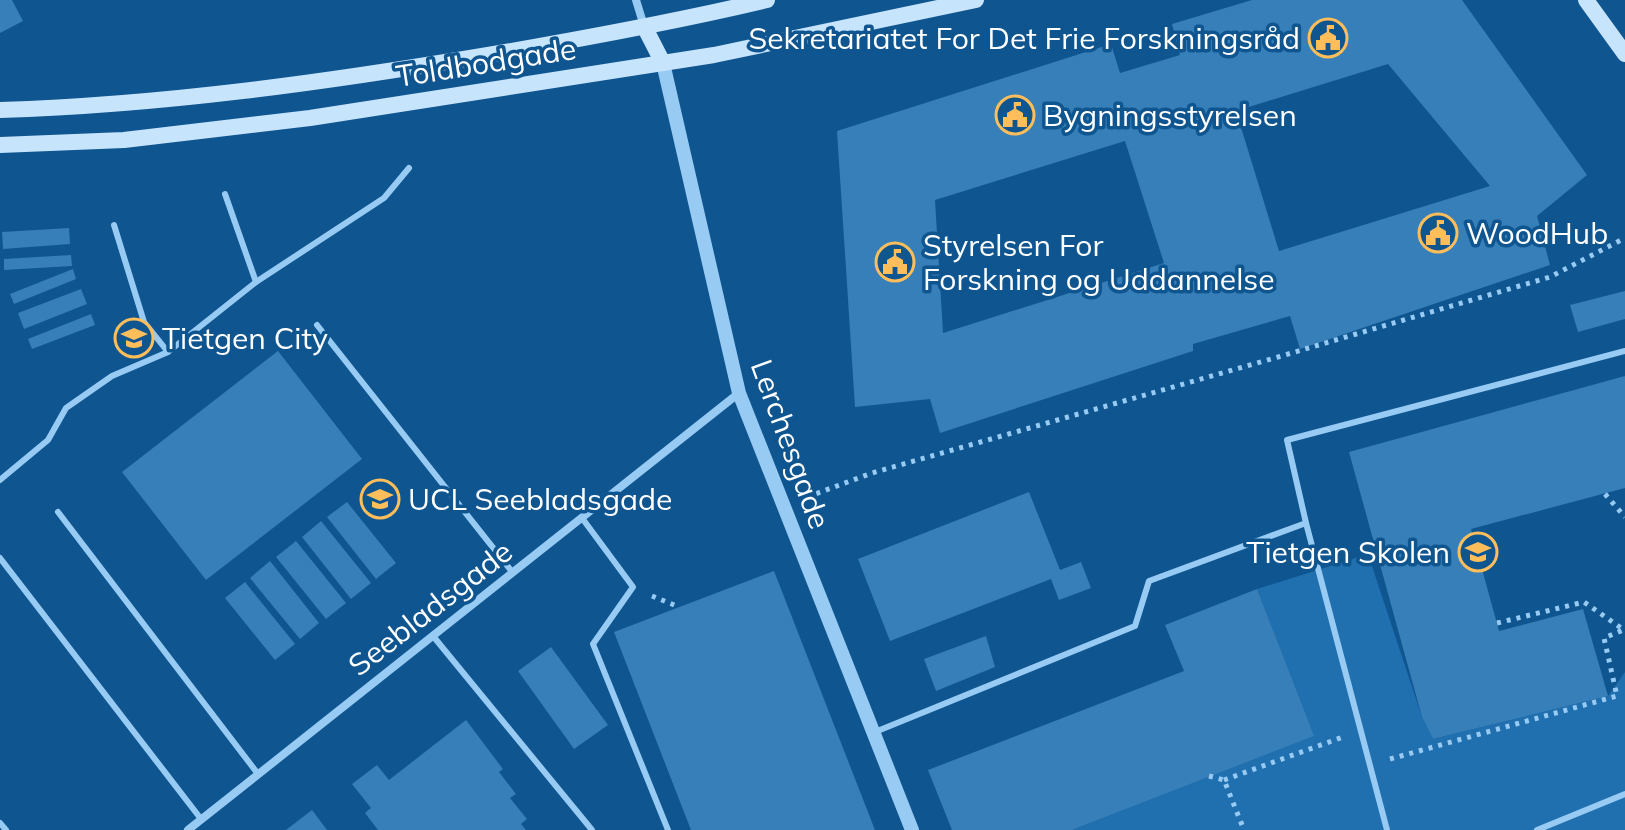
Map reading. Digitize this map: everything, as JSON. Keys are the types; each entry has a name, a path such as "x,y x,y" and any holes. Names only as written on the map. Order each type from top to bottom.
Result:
{"main road":[{"name":"Toldbodgade","path":"0,110 86,107 369,75 645,28 767,0"},
{"name":"Toldbodgade","path":"0,145 124,140 310,118 663,63 976,0"},
{"path":"1586,0 1625,54"},
{"path":"645,28 663,63"}],"street":[{"path":"636,0 645,28"},
{"name":"Lerchesgade","path":"663,63 739,393 912,830"},
{"name":"Seebladsgade","path":"188,830 739,393"}],"lane":[{"path":"0,480 48,440 66,408 112,376 168,352 256,282 384,198 409,168"},
{"path":"225,194 256,282"},
{"path":"114,225 144,322 168,352"},
{"path":"317,325 513,573"},
{"path":"1387,830 1287,440 1625,351"},
{"path":"58,512 258,774"},
{"path":"582,518 633,587 593,644 668,830"},
{"path":"873,732 1135,626 1149,581 1306,523"},
{"path":"0,558 201,819"},
{"path":"433,636 592,830"},
{"path":"1537,830 1625,794"},
{"path":"0,823 6,830"}],"path":[{"path":"784,506 872,473 1550,277 1625,238"},
{"path":"1605,494 1625,517"},
{"path":"633,587 679,607"},
{"path":"1497,623 1584,602 1624,630"},
{"path":"1368,765 1617,696 1604,638 1624,630"},
{"path":"1209,776 1224,780 1360,731"},
{"path":"1224,780 1244,830"}],"shaded area":[{"path":"1368,554 1422,717 1433,739 1608,696 1625,672 1625,830 1072,830 1313,736 1257,589"}],"building":[{"path":"0,0 12,0 23,21 0,33"},
{"name":"WoodHub","path":"1252,0 1462,0 1587,175 1537,216 1550,265 1300,349 1290,316 1193,344 1193,351 940,433 930,399 855,407 837,131 1111,44 1120,73 1180,55 1172,24","holes":["1388,64 1490,186 1279,251 1236,111","1125,141 1164,263 943,333 935,200"]},
{"path":"69,228 70,244 3,249 2,232"},
{"path":"71,255 72,266 4,270 4,259"},
{"path":"73,269 76,279 14,304 10,294"},
{"path":"81,289 87,304 24,329 18,313"},
{"path":"1625,291 1625,319 1578,332 1570,305"},
{"path":"91,314 95,325 32,349 28,339"},
{"path":"278,351 362,459 206,580 122,472"},
{"path":"1625,376 1625,488 1471,529 1499,631 1583,609 1608,696 1433,739 1422,717 1349,452"},
{"path":"1029,492 1060,570 1081,562 1091,588 1059,600 1051,579 890,641 858,559"},
{"path":"347,502 396,563 376,579 327,517"},
{"path":"321,521 371,583 351,599 302,537"},
{"path":"296,541 346,603 326,619 276,557"},
{"path":"270,561 319,623 300,639 250,578"},
{"path":"774,571 875,830 691,830 614,632"},
{"path":"245,582 295,644 275,660 225,598"},
{"path":"1257,589 1314,736 1072,830 952,830 928,770 1184,671 1165,625"},
{"path":"986,636 995,667 936,691 924,659"},
{"path":"551,647 608,725 574,749 518,671"},
{"path":"466,720 503,769 499,772 516,794 510,798 527,819 521,824 526,830 378,830 365,813 371,808 352,784 377,765 389,780"},
{"path":"312,810 327,830 286,830"}],"place":[{"name":"Sekretariatet For Det Frie Forskningsråd","path":"1328,38"},
{"name":"Bygningsstyrelsen","path":"1015,115"},
{"name":"WoodHub","path":"1438,233"},
{"name":"Styrelsen For Forskning og Uddannelse","path":"895,262"},
{"name":"Tietgen City","path":"134,338"},
{"name":"UCL Seebladsgade","path":"380,499"},
{"name":"Tietgen Skolen","path":"1478,552"}]}
